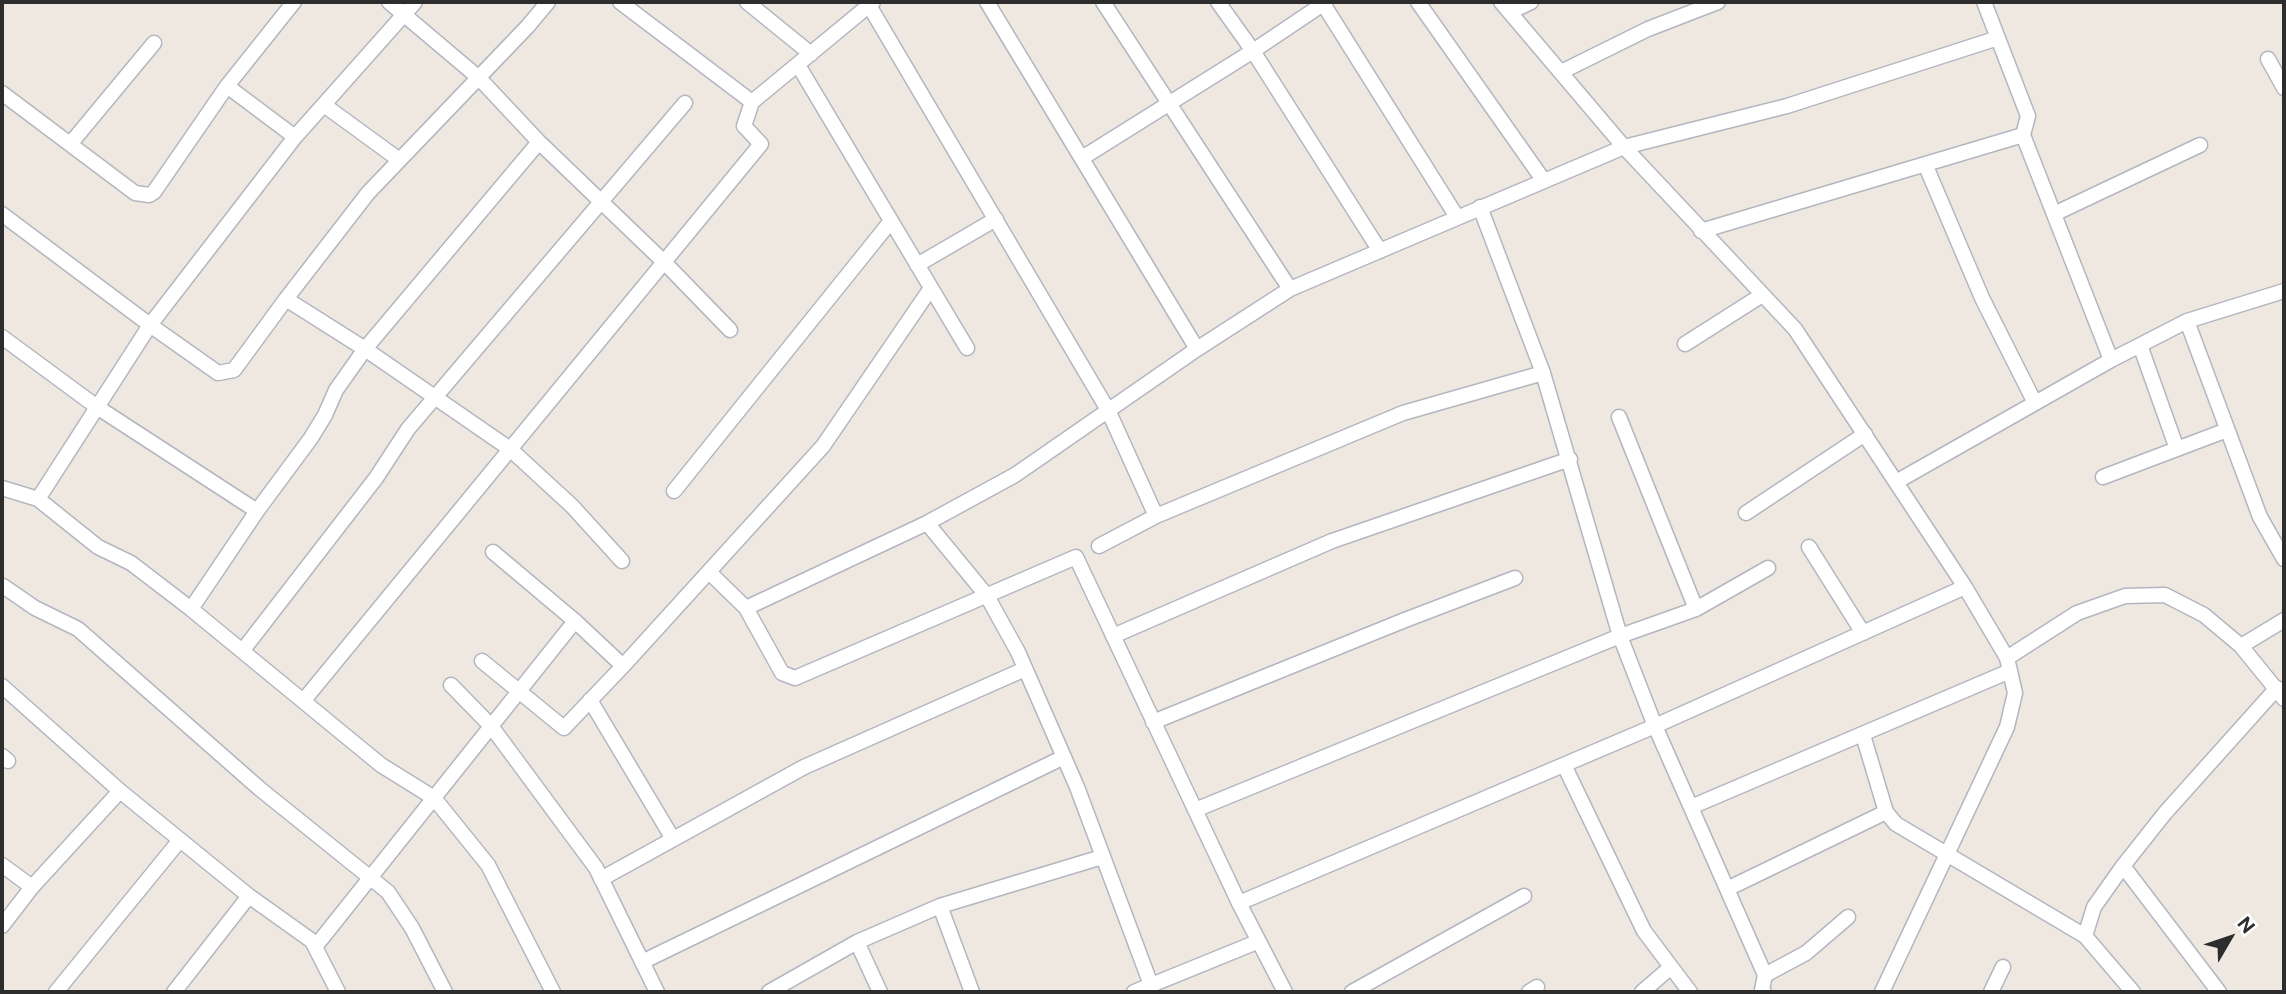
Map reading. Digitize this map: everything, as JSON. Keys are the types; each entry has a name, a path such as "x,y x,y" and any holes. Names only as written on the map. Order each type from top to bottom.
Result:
{"street":[{"path":"2,93 135,193 149,195 154,192 227,86 294,2"},
{"path":"389,2 479,78 539,142 665,263 730,330"},
{"path":"38,499 149,325 295,137 415,2"},
{"path":"2,214 149,325 218,373 234,370 368,193 548,2"},
{"path":"620,2 752,102"},
{"path":"747,2 811,54"},
{"path":"987,2 1197,349"},
{"path":"1103,2 1290,289"},
{"path":"1218,2 1253,51 1380,251"},
{"path":"1082,158 1253,51 1324,2 1457,217"},
{"path":"1418,2 1544,181"},
{"path":"1531,2 1505,7 1625,147 1795,329 1965,587 2008,664 2015,693 2007,727 1882,992"},
{"path":"1561,72 1648,29 1718,2"},
{"path":"1984,2 2028,116 2023,135 2111,360"},
{"path":"304,700 761,144 744,126 752,102 870,3 1108,410 1156,516"},
{"path":"746,608 927,523 1015,475 1197,349 1290,289 1625,147 1787,106 1998,38"},
{"path":"71,143 154,43"},
{"path":"2267,59 2284,88"},
{"path":"797,65 967,348"},
{"path":"227,86 295,137"},
{"path":"243,650 376,478 408,429 685,103"},
{"path":"324,105 398,159"},
{"path":"1701,231 2023,135"},
{"path":"191,609 257,511 311,438 336,390 365,349 539,142"},
{"path":"2053,214 2200,145"},
{"path":"1925,164 1982,298 2035,403"},
{"path":"1480,207 1543,373 1620,636 1655,726 1765,975 1764,992"},
{"path":"917,265 996,219"},
{"path":"674,491 891,221"},
{"path":"482,661 564,728 624,666 823,446 931,288"},
{"path":"1896,482 2111,360 2187,321 2284,291"},
{"path":"1685,344 1762,295"},
{"path":"286,299 365,349 510,449 572,506 622,561"},
{"path":"2187,321 2260,517 2284,559"},
{"path":"2,337 97,407 257,511"},
{"path":"2140,345 2177,449"},
{"path":"1099,546 1156,516 1403,413 1543,373"},
{"path":"1619,417 1696,609"},
{"path":"2103,477 2227,429"},
{"path":"1746,513 1865,434"},
{"path":"1113,636 1332,541 1570,458"},
{"path":"2,488 38,499 98,547 131,563 243,650 381,765 434,798 488,865 553,992"},
{"path":"927,523 987,596 1025,669 1064,757 1151,985"},
{"path":"1809,547 1863,633"},
{"path":"493,552 624,666"},
{"path":"709,572 746,608 782,673 794,678 1076,557 1238,903 1285,992"},
{"path":"1195,810 1620,636 1696,609 1768,568"},
{"path":"1153,722 1515,578"},
{"path":"3,586 35,608 78,629 260,789 388,892 412,928 445,992"},
{"path":"1238,903 1655,726 1965,587"},
{"path":"1691,807 1863,735 2008,664 2077,612 2124,596 2165,595 2204,615 2241,646 2281,693 2165,813 2094,907 2085,936"},
{"path":"2241,646 2284,620"},
{"path":"315,947 575,621"},
{"path":"601,879 804,767 1025,669"},
{"path":"451,685 491,726 596,868 657,992"},
{"path":"2,686 120,791 249,896 312,941 338,992"},
{"path":"590,701 673,839"},
{"path":"1863,735 1886,812 1896,824 2085,936 2133,992"},
{"path":"642,962 1064,757"},
{"path":"1564,765 1644,931 1690,992"},
{"path":"2,926 32,887 120,791"},
{"path":"1727,889 1886,812"},
{"path":"56,992 180,839"},
{"path":"769,992 857,942 940,906 1102,857"},
{"path":"2,865 32,887"},
{"path":"2123,866 2220,992"},
{"path":"174,992 249,896"},
{"path":"1352,992 1524,896"},
{"path":"940,906 972,992"},
{"path":"1765,975 1806,953 1848,917"},
{"path":"857,942 880,992"},
{"path":"1134,992 1257,942"},
{"path":"1642,992 1671,967"},
{"path":"1991,992 2003,967"}]}
